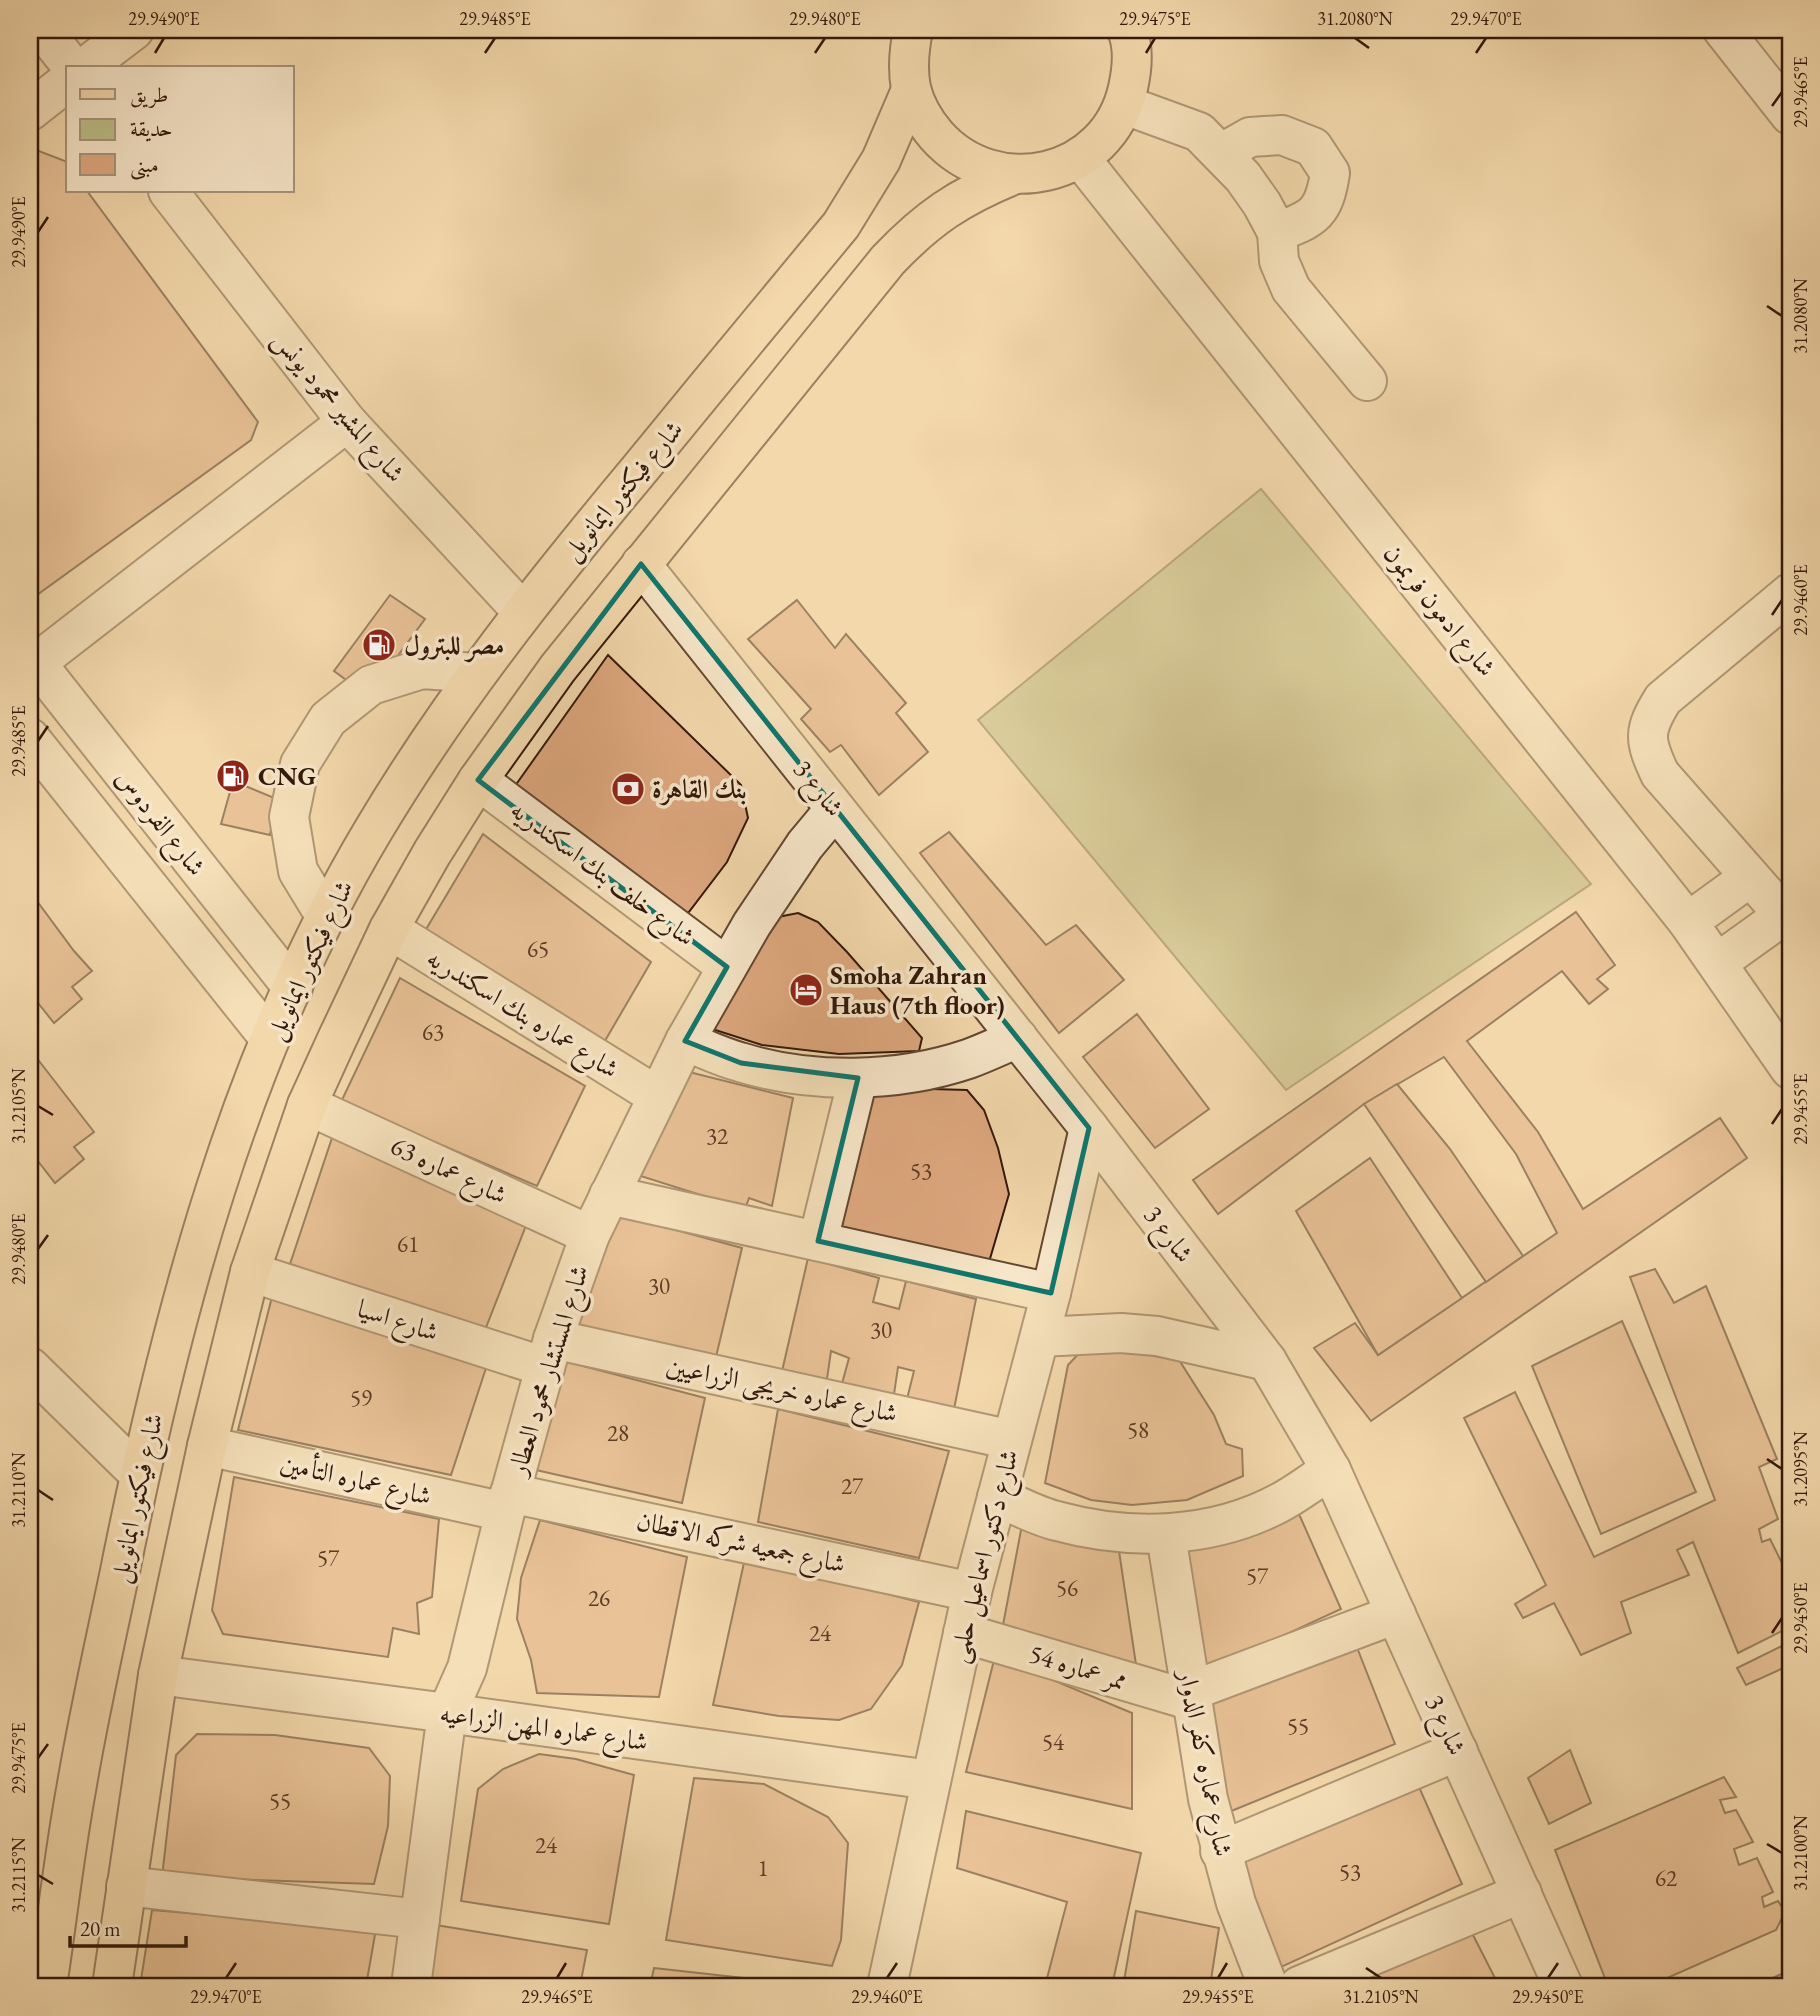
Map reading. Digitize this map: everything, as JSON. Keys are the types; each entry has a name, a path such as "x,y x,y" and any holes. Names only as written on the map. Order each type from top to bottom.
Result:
{"main road":[{"path":"912,30 908,60 911,90 925,122 949,149 979,167 1013,175"},
{"path":"112,1986 158,1675 206,1446 250,1272 307,1105 384,938 478,779 558,668 888,260 914,232 977,189 1013,175 1048,172 1080,158 1107,135 1125,105 1132,71 1129,32"},
{"name":"شارع فيكتور ايمانويل","path":"47,1986 75,1792 139,1474 167,1358 199,1244 236,1132 270,1039 293,988 326,917 371,833 414,763 522,611 841,225 881,160 911,90"},
{"path":"326,917 384,938"}],"street":[{"path":"43,30 71,66"},
{"path":"87,66 134,30"},
{"path":"1723,30 1788,106"},
{"path":"30,111 66,83"},
{"path":"1125,105 1199,132 1222,153 1262,204 1277,232 1279,261 1291,289 1367,381"},
{"path":"1222,153 1250,137 1283,135 1313,147 1331,173 1326,199 1305,222 1277,232"},
{"name":"شارع ادمون فريمون","path":"1080,158 1688,922 1790,1069"},
{"name":"شارع المشير محمود يونس","path":"169,192 347,422 522,611"},
{"path":"33,659 347,422"},
{"name":"شارع 3","path":"641,564 1089,1128 1267,1361 1331,1470 1563,1986"},
{"path":"1717,963 1787,918 1660,774 1648,750 1649,722 1663,699 1790,593"},
{"name":"شارع الفردوس","path":"33,659 293,988"},
{"path":"326,917 298,871 289,817 300,764 314,741 328,719 371,685 422,669 476,673"},
{"name":"شارع الفردوس","path":"36,759 270,1039"},
{"name":"شارع خلف بنك اسكندريه","path":"478,779 727,967"},
{"name":"شارع المستشار محمود العطار","path":"411,1986 447,1713 467,1668 508,1502 549,1353 590,1235 685,1041 727,967 777,885 835,809"},
{"path":"1688,922 1750,877"},
{"name":"شارع عماره بنك اسكندريه","path":"384,938 657,1096"},
{"path":"685,1041 741,1063 799,1074 858,1078 914,1072 967,1059 1018,1038"},
{"path":"818,1241 858,1078"},
{"name":"شارع عماره 63","path":"307,1105 590,1235"},
{"name":"شارع دكتور اسماعيل حلمى","path":"887,1986 972,1592 1040,1337 1089,1128"},
{"path":"609,1195 1051,1293"},
{"name":"شارع اسيا","path":"250,1272 549,1353"},
{"path":"1040,1337 1121,1333 1157,1336 1267,1361"},
{"name":"شارع عماره خريجى الزراعيين","path":"549,1353 1012,1440"},
{"path":"30,1367 139,1474"},
{"name":"شارع عماره التأمين","path":"206,1446 508,1502"},
{"path":"997,1497 1054,1521 1110,1533 1166,1535 1225,1525 1281,1503 1331,1470"},
{"name":"شارع جمعيه شركه الاقطان","path":"508,1502 972,1592"},
{"name":"شارع عماره كفر الدوار","path":"1166,1535 1208,1798 1236,1903 1268,1986"},
{"path":"1192,1696 1396,1614"},
{"name":"ممر عماره 54","path":"963,1633 1192,1696"},
{"name":"شارع عماره المهن الزراعيه","path":"158,1675 931,1780"},
{"path":"1220,1851 1458,1751"},
{"path":"126,1886 420,1919"},
{"path":"1299,1986 1522,1893"}],"highlighted area":[{"path":"641,564 1089,1128 1051,1293 818,1241 858,1078 741,1063 685,1041 727,967 478,780"}],"green space":[{"path":"1261,489 1591,884 1286,1090 978,720"}],"building":[{"path":"31,148 65,161 66,192 88,192 258,422 251,440 30,600"},
{"name":"مصر للبترول","path":"390,595 425,619 368,696 334,671"},
{"path":"797,600 835,648 846,634 906,703 896,713 928,752 879,795 841,745 830,752 801,719 811,709 748,639"},
{"name":"بنك القاهرة","path":"608,655 741,785 748,818 727,862 682,921 510,793"},
{"path":"233,781 277,799 270,835 221,824"},
{"path":"949,832 1046,945 1076,925 1124,980 1059,1033 920,853"},
{"path":"483,834 651,962 599,1051 422,936"},
{"path":"34,897 92,971 72,987 82,999 54,1023 30,993 30,900"},
{"path":"1576,912 1615,965 1597,979 1608,989 1589,1004 1562,971 1467,1041 1538,1132 1583,1209 1720,1118 1747,1158 1371,1421 1314,1348 1355,1323 1378,1355 1557,1233 1516,1154 1444,1057 1364,1104 1218,1214 1193,1180"},
{"name":"Smoha Zahran Haus (7th floor)","path":"798,913 818,922 847,952 922,1038 919,1051 839,1054 762,1045 709,1028 778,917"},
{"path":"400,978 585,1086 537,1186 341,1102"},
{"path":"1137,1014 1209,1109 1155,1148 1083,1057"},
{"path":"36,1057 94,1132 74,1147 84,1159 55,1183 30,1151 30,1061"},
{"path":"677,1069 793,1098 772,1206 749,1198 745,1209 631,1173"},
{"path":"1397,1084 1450,1149 1523,1256 1486,1282 1364,1104"},
{"path":"860,1087 967,1090 984,1110 998,1148 1009,1194 989,1262 827,1223"},
{"path":"335,1129 527,1223 485,1330 290,1264"},
{"path":"1370,1158 1462,1298 1378,1355 1296,1211"},
{"path":"610,1212 742,1248 715,1361 573,1324"},
{"path":"808,1258 879,1278 873,1302 899,1309 906,1281 976,1299 953,1414 905,1407 914,1371 898,1367 893,1401 840,1391 849,1358 831,1351 826,1386 780,1380"},
{"path":"1655,1269 1674,1303 1706,1286 1777,1459 1759,1467 1778,1519 1759,1529 1762,1542 1770,1539 1790,1579 1790,1627 1738,1653 1693,1542 1677,1550 1689,1575 1621,1602 1631,1633 1581,1655 1554,1603 1523,1618 1515,1604 1546,1585 1464,1418 1515,1392 1594,1557 1715,1500 1630,1277"},
{"path":"273,1293 487,1365 451,1475 238,1430"},
{"path":"1622,1321 1696,1492 1601,1534 1532,1366"},
{"path":"1084,1348 1179,1360 1214,1415 1226,1444 1242,1449 1243,1476 1187,1500 1132,1505 1091,1500 1045,1483 1068,1365"},
{"path":"564,1361 705,1398 682,1503 527,1468"},
{"path":"778,1409 949,1451 919,1558 758,1522"},
{"path":"234,1477 439,1519 432,1597 417,1603 419,1634 393,1628 388,1657 223,1634 212,1610"},
{"path":"1295,1505 1341,1609 1200,1674 1184,1543"},
{"path":"540,1520 687,1557 659,1697 537,1693 531,1660 517,1619 521,1578"},
{"path":"1022,1525 1119,1551 1137,1671 1003,1625"},
{"path":"745,1558 919,1602 902,1665 871,1709 839,1720 779,1716 713,1705"},
{"path":"1354,1640 1395,1744 1224,1814 1205,1707"},
{"path":"1790,1642 1790,1665 1746,1685 1737,1668"},
{"path":"995,1656 1132,1713 1132,1809 966,1772"},
{"path":"197,1734 275,1735 369,1748 390,1776 388,1826 374,1884 162,1877 176,1755"},
{"path":"1570,1750 1591,1803 1549,1824 1528,1778"},
{"path":"539,1754 576,1759 634,1775 609,1924 461,1901 478,1789 503,1769"},
{"path":"1724,1777 1736,1797 1720,1800 1725,1813 1736,1810 1753,1842 1734,1849 1739,1865 1757,1858 1773,1892 1762,1897 1764,1907 1778,1901 1785,1912 1776,1930 1649,1986 1608,1986 1555,1850"},
{"path":"694,1778 764,1784 828,1817 848,1843 841,1940 832,1966 666,1940"},
{"path":"1415,1778 1462,1884 1270,1972 1239,1860"},
{"path":"966,1811 1141,1853 1112,1986 1045,1986 1067,1902 957,1868"},
{"path":"152,1910 376,1929 366,1986 140,1986"},
{"path":"1136,1911 1219,1928 1210,1986 1145,1986 1124,1981"},
{"path":"436,1925 587,1950 580,1986 425,1986"},
{"path":"1471,1931 1499,1986 1336,1986"},
{"path":"654,1968 815,1986 650,1986"},
{"path":"1790,1970 1790,1986 1755,1986"}],"place":[{"name":"مصر للبترول","path":"379,645"},
{"name":"CNG","path":"233,776"},
{"name":"بنك القاهرة","path":"628,789"},
{"name":"Smoha Zahran Haus (7th floor)","path":"806,990"}]}
